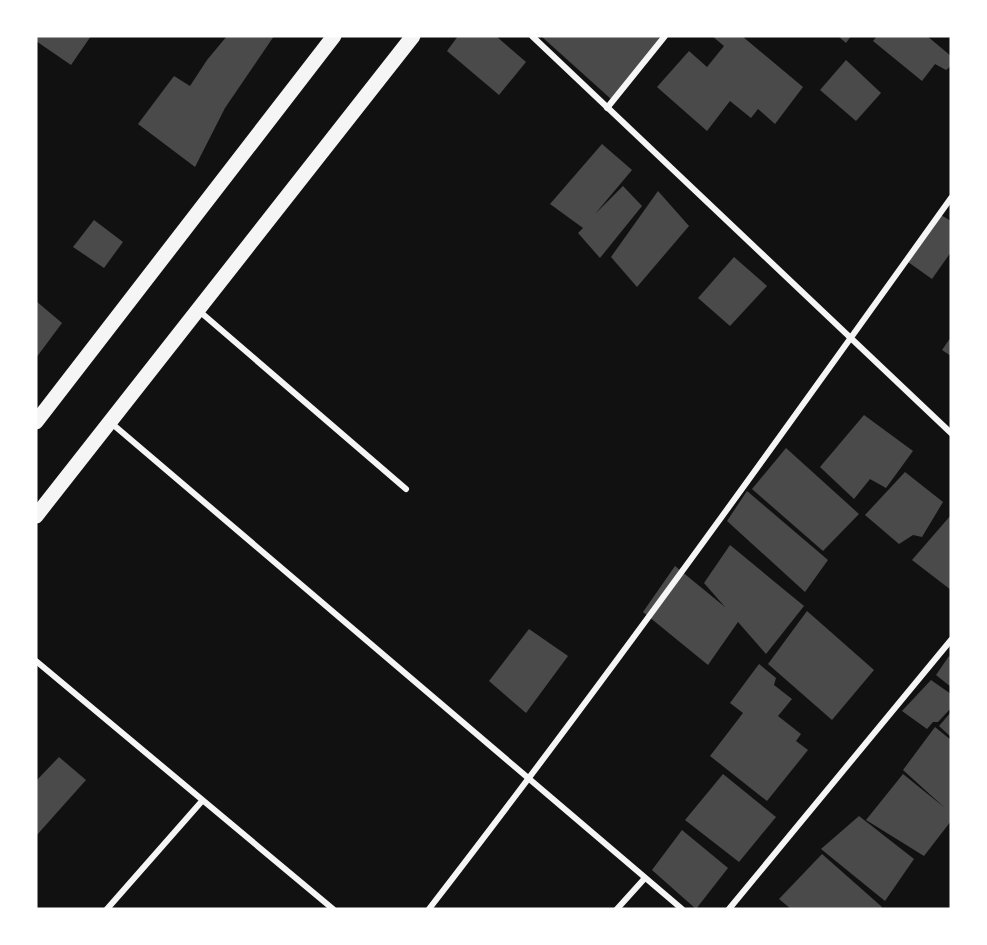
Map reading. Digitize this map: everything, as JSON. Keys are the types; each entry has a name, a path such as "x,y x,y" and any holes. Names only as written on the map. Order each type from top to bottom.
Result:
{"main road":[{"path":"37,419 334,36"},
{"path":"36,516 412,36"}],"street":[{"path":"532,36 951,433"},
{"path":"607,108 665,36"},
{"path":"429,909 529,780 852,338 951,198"},
{"path":"198,310 406,489"},
{"path":"110,422 682,909"},
{"path":"729,909 951,640"},
{"path":"36,661 333,909"},
{"path":"107,909 202,801"},
{"path":"618,909 645,878"}],"building":[{"path":"36,36 91,36 71,65 36,41"},
{"path":"227,36 274,36 225,108 195,167 138,124 174,76 190,86 207,60"},
{"path":"458,36 496,36 526,62 499,95 447,51"},
{"path":"541,36 662,36 611,99"},
{"path":"712,36 742,36 803,87 775,124 758,109 751,118 730,101 707,131 657,87 689,51 707,67 724,46"},
{"path":"838,36 851,36 846,43"},
{"path":"877,36 927,36 951,56 951,66 946,70 935,64 922,81 873,41"},
{"path":"846,60 881,93 856,121 820,90"},
{"path":"602,144 632,170 595,214 623,186 642,206 600,258 578,233 583,228 550,204"},
{"path":"658,191 689,226 637,287 611,257"},
{"path":"939,214 951,221 951,252 932,279 908,262"},
{"path":"94,220 123,242 104,268 73,247"},
{"path":"734,257 767,286 730,326 698,298"},
{"path":"36,301 62,323 36,358"},
{"path":"951,337 951,356 942,350"},
{"path":"864,415 913,451 886,488 870,479 854,499 820,467"},
{"path":"786,448 859,514 823,551 752,489"},
{"path":"905,472 943,502 922,537 913,535 899,544 865,515"},
{"path":"747,491 828,560 805,592 727,521"},
{"path":"951,515 951,590 912,560"},
{"path":"730,545 804,606 766,654 738,622 708,665 643,612 675,566 725,607 704,583"},
{"path":"807,611 874,670 832,720 768,664"},
{"path":"529,629 568,656 526,713 489,681"},
{"path":"949,656 951,658 951,687 936,675"},
{"path":"759,664 776,678 774,685 792,699 778,716 801,734 796,741 808,750 767,801 710,756 743,713 730,703"},
{"path":"931,680 951,694 951,708 938,722 933,722 927,729 902,711"},
{"path":"951,712 951,737 939,726"},
{"path":"935,727 951,740 951,821 924,856 866,820 903,774 945,808 903,770"},
{"path":"59,757 86,780 36,836 36,781"},
{"path":"723,774 776,817 739,862 685,820"},
{"path":"859,816 914,859 885,901 821,849"},
{"path":"682,830 728,868 696,909 652,870"},
{"path":"822,854 882,907 881,909 791,909 779,899"}]}
